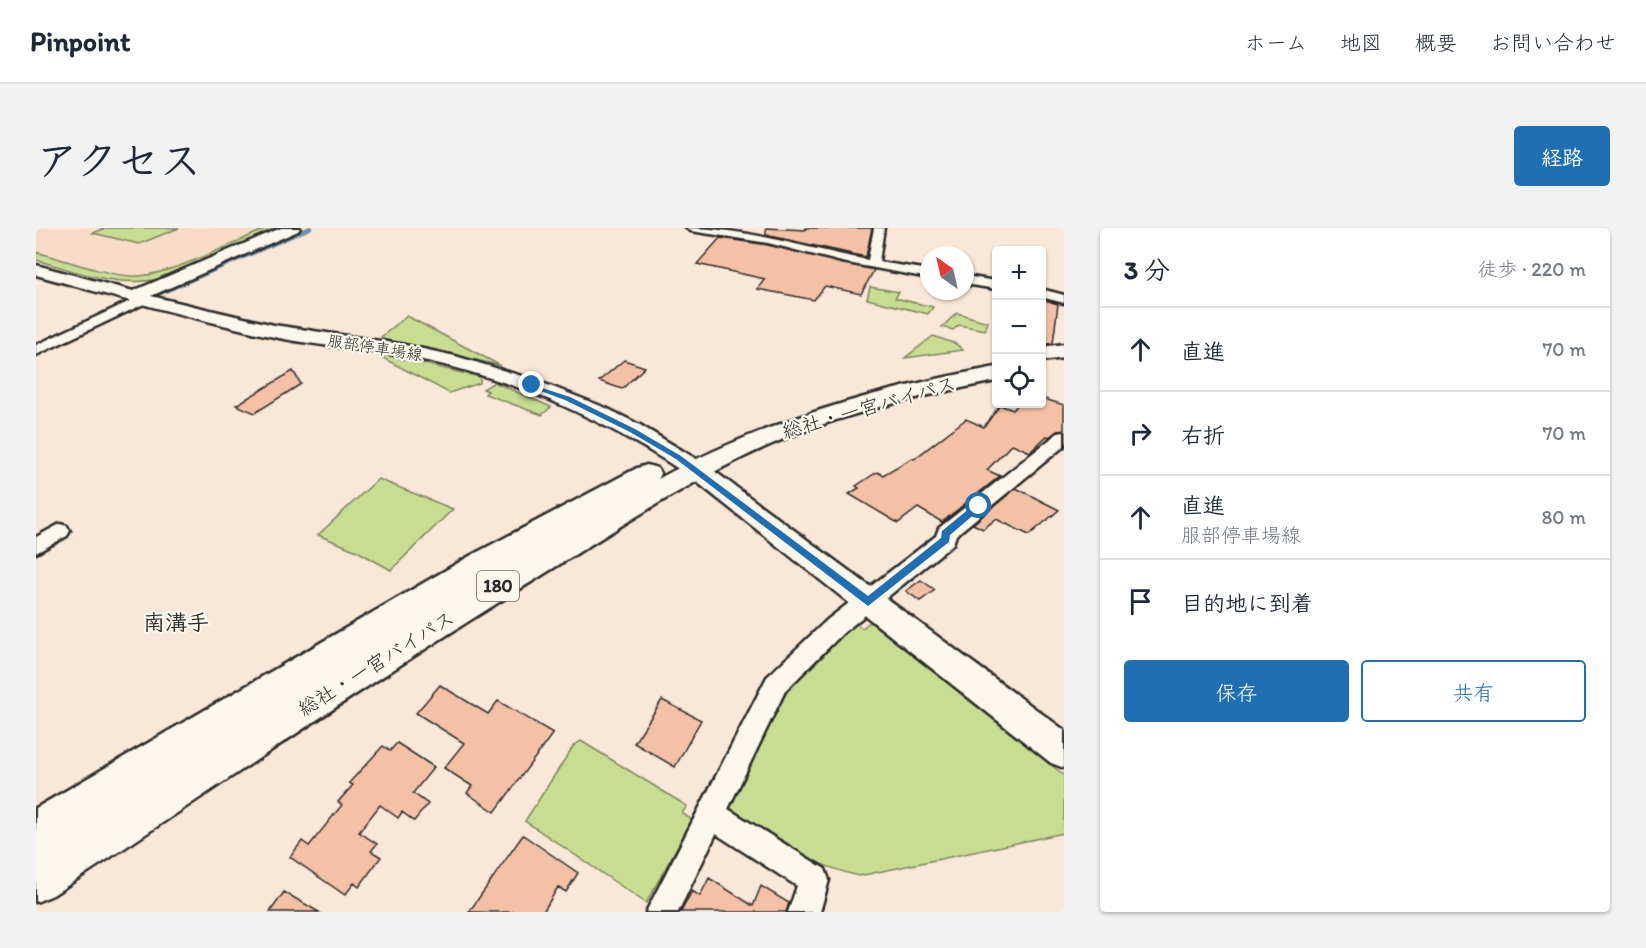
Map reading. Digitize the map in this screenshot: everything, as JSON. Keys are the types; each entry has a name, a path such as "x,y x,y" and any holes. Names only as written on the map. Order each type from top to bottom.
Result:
{"highway":[{"path":"1046,353 1064,351"},
{"name":"総社・一宮バイパス","path":"36,878 510,579 688,464 718,438 804,404 892,380 992,361"},
{"path":"1046,367 1064,365"},
{"name":"総社・一宮バイパス","path":"36,833 482,564 688,464 740,449 795,425 911,392 992,376"}],"main road":[{"path":"139,298 293,228"},
{"name":"服部停車場線","path":"36,270 276,331 416,353 501,375 568,398 633,431 688,464 1064,751"}],"street":[{"path":"690,228 768,240 873,265 920,273"},
{"path":"760,228 768,240"},
{"path":"873,265 879,228"},
{"path":"974,281 992,284"},
{"path":"1046,294 1064,299"},
{"path":"36,351 139,298"},
{"path":"662,912 776,684 826,635 946,539 946,533 1064,437"},
{"path":"36,546 60,531"},
{"path":"711,815 814,880 804,912"}],"shaded area":[{"path":"36,228 281,228 164,278 135,284 113,282 36,261"}],"green space":[{"path":"106,228 179,228 139,244 93,233"},
{"path":"268,228 279,228 163,278 146,281 130,282 99,278 36,260 36,252 106,272 130,276 144,275 180,266"},
{"path":"870,287 899,292 895,298 933,307 928,314 867,299"},
{"path":"957,313 988,322 985,330 959,325 953,330 942,327"},
{"path":"407,316 501,366 431,349 381,341 383,338 381,337"},
{"path":"933,336 956,344 963,350 905,358"},
{"path":"382,354 480,377 480,383 449,393 379,356"},
{"path":"494,382 551,407 542,415 485,394 488,391 483,389"},
{"path":"378,479 453,509 391,570 357,551 318,535"},
{"path":"870,622 1064,775 1064,833 859,876 806,857 726,810 790,686 811,661 814,664 824,656 820,652 857,624 862,628"},
{"path":"581,741 687,806 682,813 692,820 646,903 525,821 574,745"}],"building":[{"path":"766,228 805,230 806,228 872,228 866,257 766,235"},
{"path":"720,238 768,245 874,270 861,294 825,286 814,300 757,289 765,279 697,264"},
{"path":"1046,300 1058,304 1053,343 1046,344"},
{"path":"624,360 645,367 622,389 599,381"},
{"path":"293,371 301,384 255,413 236,405"},
{"path":"1046,400 1064,405 1064,430 1047,436 1030,452 1012,444 987,470 1000,476 942,522 918,508 898,523 849,494 859,488 856,486 877,472 883,475 912,458 914,459 966,419 984,427 998,408 1013,410 1015,408 1046,408"},
{"path":"1016,488 1059,510 1029,535 996,519 983,529 973,524"},
{"path":"921,580 935,590 920,601 906,591"},
{"path":"440,685 488,714 498,701 553,733 495,812 467,793 472,786 444,768 464,743 416,713"},
{"path":"662,700 701,720 675,767 634,743"},
{"path":"397,743 434,767 413,793 428,804 414,821 402,812 398,818 380,805 359,832 377,844 371,851 381,857 359,887 354,883 345,895 290,857 302,841 309,846 342,805 338,802 353,785 349,783 383,746 390,751"},
{"path":"523,835 578,873 566,892 558,887 543,912 469,912"},
{"path":"709,878 753,906 761,886 789,903 786,912 681,912 692,891 700,896"},
{"path":"284,892 319,912 270,912"}],"waterway":[{"path":"159,294 310,228"}],"district":[{"name":"南溝手","path":"176,622"}],"route":[{"path":"532,385 568,398 633,431 697,470 868,602 946,539 946,533 979,506"}]}
